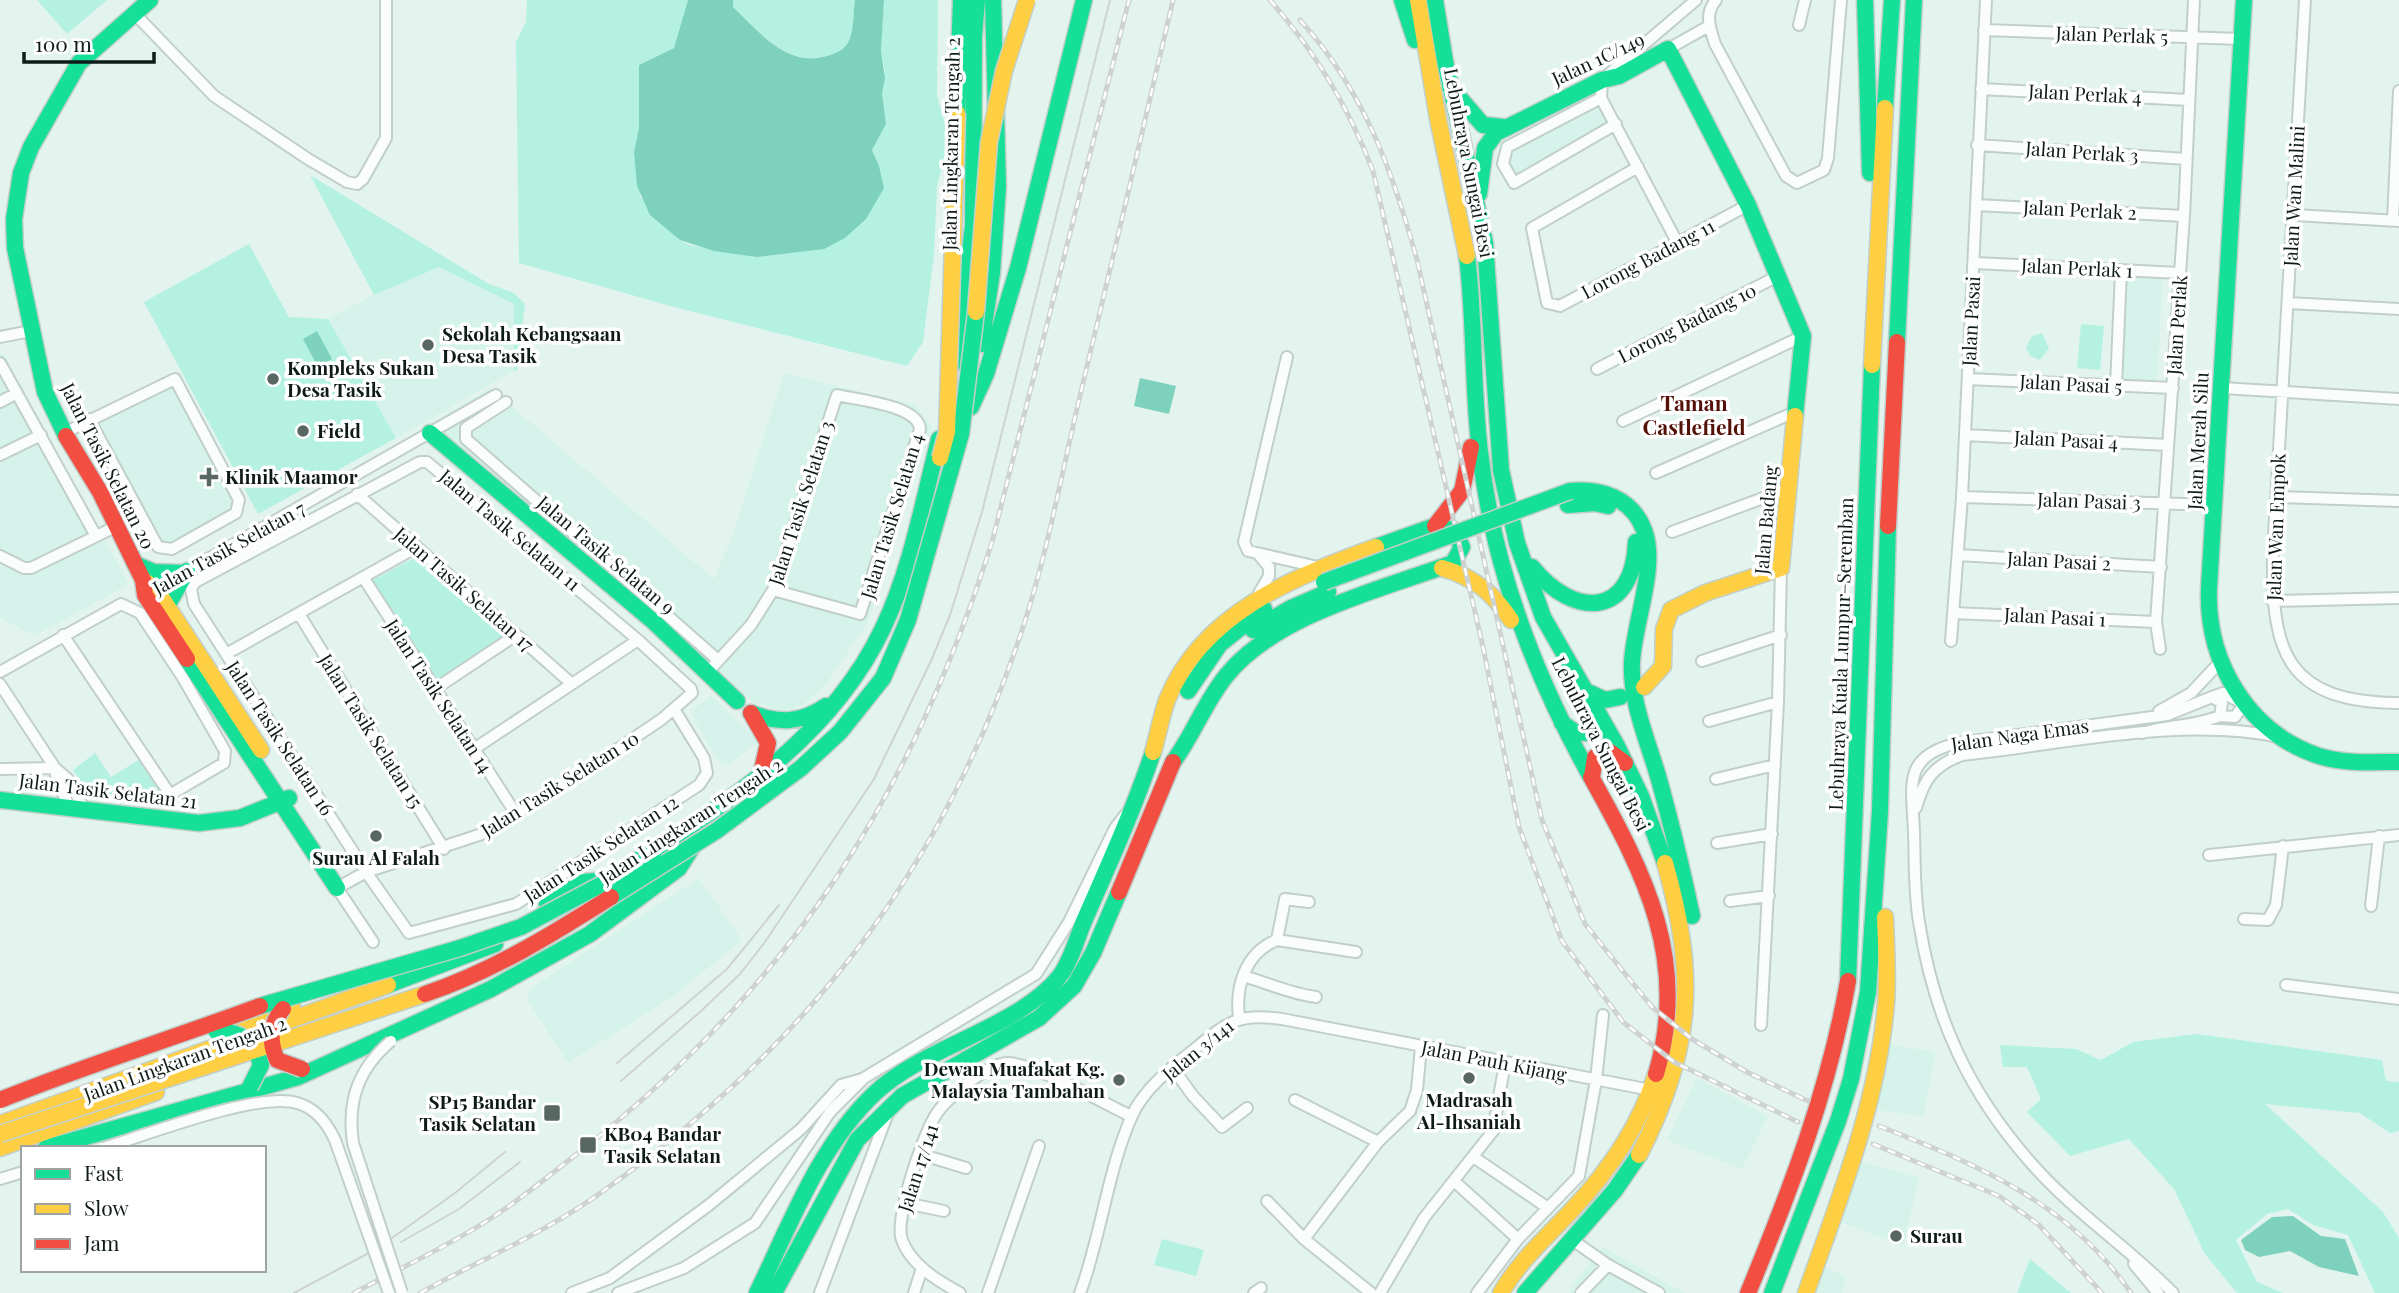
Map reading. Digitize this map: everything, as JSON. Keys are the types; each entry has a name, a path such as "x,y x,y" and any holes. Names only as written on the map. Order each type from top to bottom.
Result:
{"main road":[{"name":"Jalan Tasik Selatan 20","path":"150,0 79,63 20,173 14,205 15,248 31,331 45,393 64,433 100,492 115,527 148,588 341,885"},
{"path":"0,1100 81,1067 180,1036 283,997 460,948 521,927 713,826 795,763 833,727 873,674 900,618 947,432 961,0"},
{"name":"Jalan Lingkaran Tengah 2","path":"0,1124 455,961 505,940 607,880 760,780 817,727 846,692 867,659 895,596 921,509 955,366 971,258 975,194 974,40 977,0"},
{"name":"Jalan Lingkaran Tengah 2","path":"0,1148 442,991 489,971 691,849 787,787 822,754 866,704 890,664 917,602 971,407 992,273 998,187 993,0"},
{"path":"0,1134 469,979 526,951 716,831 801,768 840,732 883,678 908,620 961,434 973,352 989,142 1004,71 1027,0"},
{"path":"971,407 986,374 1018,268 1084,0"},
{"path":"1402,0 1436,104"},
{"name":"Lebuhraya Sungai Besi","path":"1418,0 1436,104 1468,258 1476,415 1489,512 1506,583 1527,644 1562,723 1641,866 1662,928 1669,1000 1665,1034 1651,1090 1638,1118 1605,1170 1576,1206 1519,1264 1501,1293"},
{"name":"Lebuhraya Sungai Besi","path":"1436,0 1449,86 1477,205 1493,313 1498,427 1505,491 1516,539 1537,603 1625,762 1666,867 1687,961 1687,1016 1675,1081 1660,1120 1620,1185 1525,1293"},
{"path":"1865,0 1872,240 1876,261"},
{"path":"1876,0 1876,83 1882,165"},
{"name":"Lebuhraya Kuala Lumpur–Seremban","path":"1748,1293 1795,1180 1821,1107 1840,1032 1850,971 1876,261 1892,0"},
{"path":"1772,1293 1838,1121 1860,1038 1872,947 1880,811 1886,572 1914,0"},
{"path":"1908,99 1924,0"},
{"name":"Jalan Merah Silu","path":"2244,0 2209,613 2221,661 2244,704 2283,739 2318,756 2357,762 2399,762"},
{"name":"Jalan 1C/149","path":"1503,127 1601,80 1619,76 1668,49"},
{"name":"Jalan Badang","path":"1668,49 1748,205 1803,336 1781,568"},
{"path":"1449,86 1483,125 1503,127"},
{"path":"1477,205 1485,149 1503,127"},
{"path":"775,1293 857,1140 890,1107 919,1085 1039,1018 1074,986 1093,953 1173,762 1177,740 1206,681 1221,659 1240,639 1325,581 1435,526 1457,503 1466,484 1476,415"},
{"name":"Jalan Tasik Selatan 9","path":"430,433 654,622 712,667 737,701"},
{"path":"1153,752 1165,740 1196,675 1237,628 1286,596 1569,498 1600,490 1619,497 1639,520 1648,547 1634,633 1632,685 1677,843 1696,936 1696,997 1687,1016"},
{"path":"1516,539 1541,582 1555,596 1582,604 1609,599 1622,588 1632,572 1637,553 1632,529 1621,515 1605,505 1569,498"},
{"path":"1173,762 1188,743 1224,679 1249,651 1273,632 1453,563 1462,547 1454,530 1435,526"},
{"path":"135,564 154,572 189,576 167,606"},
{"path":"1442,568 1470,575 1484,583 1527,644"},
{"path":"1644,687 1657,678 1665,666 1665,621 1676,605 1781,568"},
{"path":"757,1293 817,1171 846,1127 876,1092 909,1069 1033,1001 1059,976 1139,796 1156,734 1174,691 1195,652 1223,621 1252,600 1325,581"},
{"name":"Jalan Tasik Selatan 20","path":"148,588 181,624 287,800"},
{"path":"1584,690 1599,699 1616,699 1606,726"},
{"name":"Jalan Tasik Selatan 9","path":"751,713 769,720 802,721 846,692"},
{"path":"1562,723 1575,732 1589,733 1594,724 1594,706"},
{"name":"Jalan Tasik Selatan 9","path":"751,713 768,743 760,780"},
{"path":"1592,777 1595,757 1601,751 1609,751 1625,762"},
{"name":"Jalan Tasik Selatan 21","path":"0,800 210,823 240,818 287,800"},
{"path":"1806,1293 1851,1156 1882,1032 1887,964 1880,811"},
{"path":"53,1146 269,1087 491,989 590,934 679,867 691,849"},
{"path":"0,1112 117,1063 399,969 499,930 584,882 607,880"},
{"path":"283,1009 271,1028 270,1048 277,1060 308,1069"},
{"path":"216,1031 237,1032 255,1045 261,1065 250,1087 229,1097"},
{"path":"134,1146 140,1129 157,1116"},
{"path":"74,1140 89,1146"},
{"path":"0,1160 21,1155"}],"street":[{"path":"134,13 214,96 347,182 357,184 363,179 386,138 386,0"},
{"path":"1677,242 1601,98 1601,80 1696,0"},
{"path":"1716,0 1709,10 1709,26 1715,44 1786,177 1797,183 1824,170 1829,158 1841,0"},
{"path":"1799,25 1805,0"},
{"name":"Jalan Pasai","path":"1951,641 1975,263 1977,145 1986,0"},
{"name":"Jalan Perlak","path":"2160,649 2156,622 2184,216 2194,0"},
{"name":"Jalan Wan Malini","path":"2282,392 2305,0"},
{"name":"Jalan 1C/149","path":"1668,49 1709,26"},
{"name":"Jalan Perlak 5","path":"1984,30 2241,39"},
{"name":"Jalan Perlak 4","path":"1981,89 2189,100"},
{"path":"2294,215 2396,220 2399,91"},
{"path":"1601,98 1507,147 1503,164 1508,173 1514,183 1616,124"},
{"name":"Jalan Perlak 3","path":"1977,145 2186,159"},
{"name":"Lorong Badang 11","path":"1638,167 1532,228 1547,303 1560,306 1748,205"},
{"name":"Jalan Perlak 2","path":"1976,205 2184,216"},
{"name":"Jalan Perlak 1","path":"1975,263 2180,273"},
{"path":"2116,386 2121,271"},
{"name":"Lorong Badang 10","path":"1597,369 1776,277"},
{"path":"2288,303 2399,309"},
{"path":"0,337 31,331"},
{"path":"1623,421 1803,336"},
{"path":"1287,357 1244,542 1248,551 1325,581"},
{"path":"0,363 96,536"},
{"path":"64,433 89,419 175,379 239,500 235,515 172,549 158,547 89,419"},
{"name":"Jalan Pasai 5","path":"1968,379 2173,388"},
{"path":"2222,388 2399,399"},
{"name":"Jalan Wan Empok","path":"2282,392 2273,601 2280,645 2306,680 2316,688 2346,699 2399,703"},
{"path":"0,402 17,393"},
{"name":"Jalan Tasik Selatan 7","path":"148,588 189,576 496,395"},
{"name":"Jalan Tasik Selatan 3","path":"712,667 751,625 773,590 837,395"},
{"name":"Jalan Tasik Selatan 4","path":"773,590 860,614 907,474 919,423 907,411 837,395"},
{"path":"506,402 466,428 466,439 712,667"},
{"path":"1656,473 1797,411"},
{"path":"0,455 41,435"},
{"name":"Jalan Pasai 4","path":"1965,435 2168,445"},
{"name":"Jalan Tasik Selatan 11","path":"189,576 420,462 431,464 638,639 692,691"},
{"path":"1672,532 1790,488"},
{"name":"Jalan Tasik Selatan 17","path":"357,494 572,684"},
{"name":"Jalan Pasai 3","path":"1962,497 2215,505"},
{"path":"2276,497 2399,500"},
{"path":"0,556 24,568 31,568 115,527"},
{"path":"226,654 417,547"},
{"path":"1252,600 1269,576 1269,567 1259,555"},
{"name":"Jalan Pasai 2","path":"1958,555 2161,567"},
{"name":"Jalan Badang","path":"1761,1025 1781,635 1781,568"},
{"path":"181,624 184,610 194,604 189,576"},
{"name":"Jalan Tasik Selatan 14","path":"363,577 516,814"},
{"path":"2273,601 2399,598"},
{"path":"0,672 63,635 121,604 140,613 183,678 226,756 224,763 169,793 63,635"},
{"name":"Jalan Tasik Selatan 16","path":"194,604 366,872"},
{"name":"Jalan Pasai 1","path":"1953,612 2156,622"},
{"name":"Jalan Tasik Selatan 15","path":"299,614 444,849"},
{"path":"435,689 516,635"},
{"path":"1702,662 1781,635"},
{"path":"474,748 638,639"},
{"name":"Jalan Naga Emas","path":"2141,718 2191,693 2221,661"},
{"path":"0,684 55,768 57,782 77,808"},
{"name":"Jalan Tasik Selatan 10","path":"341,885 366,872 444,849 482,834 674,709 692,691"},
{"path":"2212,698 2223,693 2244,704"},
{"path":"2212,698 2222,703 2220,716"},
{"name":"Jalan Naga Emas","path":"2174,1293 2033,1165 1968,1078 1946,1026 1918,921 1914,772 1922,757 1936,748 2167,715 2212,698"},
{"name":"Jalan Tasik Selatan 9","path":"737,701 751,713"},
{"path":"1709,722 1778,702"},
{"name":"Jalan Naga Emas","path":"2142,733 2170,724 2207,721 2220,716 2235,717 2244,704"},
{"name":"Jalan Tasik Selatan 12","path":"366,872 409,933 516,904 699,785 707,774 704,758 674,709"},
{"name":"Jalan Naga Emas","path":"1914,818 1928,775 1942,762 1952,759 2142,733 2252,732 2283,739"},
{"path":"1716,779 1775,765"},
{"path":"0,769 55,768"},
{"path":"618,1293 684,1269 755,1223 830,1112 864,1078 1036,974 1069,922 1115,828 1139,796"},
{"path":"1717,843 1772,834"},
{"path":"2209,855 2399,835"},
{"path":"2371,906 2379,836"},
{"path":"2244,919 2268,920 2276,905 2283,846"},
{"name":"Jalan Tasik Selatan 20","path":"341,885 373,942"},
{"path":"1730,901 1769,896"},
{"path":"1278,940 1285,899 1309,902"},
{"path":"1239,1017 1238,992 1243,976 1261,948 1278,940 1356,953"},
{"path":"1243,976 1278,985 1293,994 1316,997"},
{"path":"2286,985 2399,999"},
{"path":"402,1293 352,1143 350,1124 360,1076 372,1059 391,1041 491,989"},
{"path":"1477,1293 1518,1239 1579,1176 1596,1080 1603,1015"},
{"name":"Jalan 3/141","path":"1080,1293 1131,1116 1172,1067 1221,1027 1239,1017 1258,1016 1338,1030"},
{"name":"Jalan Pauh Kijang","path":"1338,1030 1651,1090"},
{"path":"1304,1239 1378,1142 1410,1111 1417,1090 1421,1047"},
{"path":"1380,1293 1424,1218 1475,1158 1493,1131 1505,1063"},
{"name":"Jalan 17/141","path":"960,1293 922,1268 901,1239 900,1224 905,1203 920,1154 940,1110 991,1067 1000,1064 1024,1067 1131,1116"},
{"path":"1172,1067 1193,1096 1222,1127 1247,1108"},
{"path":"572,1293 610,1278 709,1205 801,1129 841,1084 864,1078"},
{"path":"1295,1100 1378,1142"},
{"path":"110,1146 268,1101 302,1104 320,1117 335,1140 389,1293"},
{"path":"820,1293 890,1107"},
{"path":"988,1293 1039,1146"},
{"path":"920,1154 966,1168"},
{"path":"1475,1158 1548,1208"},
{"path":"0,1179 21,1173"},
{"path":"1454,1181 1518,1239"},
{"path":"1267,1201 1304,1239 1371,1293"},
{"path":"905,1203 944,1211"},
{"name":"Jalan Naga Emas","path":"2107,1233 2158,1293"},
{"path":"1571,1239 1608,1265 1659,1293"},
{"path":"1581,1293 1608,1265"},
{"path":"914,1293 922,1268"}],"shaded area":[{"path":"37,0 107,0 67,34"},
{"path":"527,0 688,0 674,48 639,65 639,128 634,152 640,196 680,240 690,245 757,257 804,251 879,166 872,150 886,124 882,93 885,71 881,51 884,0 938,0 937,95 949,139 937,186 934,255 923,342 907,366 674,307 519,263 516,42 526,22"},
{"path":"688,0 733,0 733,7 776,46 801,57 815,58 837,52 847,44 852,29 855,0 884,0 881,51 885,78 882,93 886,124 872,150 884,188 866,219 845,238 824,249 757,257 714,251 680,240 650,215 637,186 634,152 639,128 639,65 674,48"},
{"path":"733,0 855,0 849,41 845,47 833,54 815,58 788,53 764,37 732,7"},
{"path":"1599,102 1612,123 1515,178 1506,164 1510,148"},
{"path":"310,175 489,284 514,293 525,304 517,371 514,370 514,304 439,267 374,295"},
{"name":"Kompleks Sukan Desa Tasik","path":"249,244 289,317 328,319 396,438 258,514 144,302"},
{"name":"Sekolah Kebangsaan Desa Tasik","path":"439,267 514,304 514,371 396,438 328,319 374,295"},
{"path":"2124,274 2163,276 2157,385 2119,383"},
{"path":"2081,324 2104,326 2100,370 2077,368"},
{"path":"317,331 332,359 318,367 303,339"},
{"path":"2042,333 2049,348 2040,360 2030,356 2026,347 2032,336"},
{"path":"4,354 129,584 35,636 0,618 0,355"},
{"path":"784,373 915,405 932,427 868,622 827,683 803,705 781,711 752,701 432,423 490,388 714,579 732,537"},
{"path":"1140,378 1176,386 1169,414 1134,406"},
{"path":"173,382 236,501 233,512 169,546 159,543 92,420"},
{"path":"416,557 510,635 435,683 369,582"},
{"path":"711,695 759,741 728,765 718,761 693,718 694,709"},
{"path":"95,753 111,777 139,760 167,804 89,794 73,770"},
{"path":"699,878 740,937 740,942 672,997 568,1063 528,1001 527,996 533,987"},
{"path":"2196,1034 2382,1060 2386,1081 2399,1082 2399,1131 2390,1133 2360,1113 2265,1104 2383,1212 2399,1238 2399,1293 2375,1293 2348,1235 2313,1225 2288,1209 2267,1214 2236,1240 2257,1282 2283,1293 2237,1293 2205,1254 2174,1189 2129,1139 2070,1156 2027,1112 2041,1099 2027,1067 2003,1067 2000,1045 2076,1049 2101,1060 2133,1042"},
{"path":"1886,1044 1935,1052 1924,1116 1875,1110"},
{"path":"1697,1078 1768,1116 1742,1169 1667,1140"},
{"path":"1859,1161 1919,1178 1903,1246 1841,1222"},
{"path":"2293,1216 2321,1236 2345,1239 2359,1276 2319,1267 2290,1251 2259,1257 2245,1250 2241,1240 2272,1217"},
{"path":"1162,1239 1204,1250 1196,1276 1154,1265"},
{"path":"1603,1247 1684,1293 1570,1293 1573,1284"},
{"path":"2030,1259 2071,1293 2017,1293"},
{"path":"1821,1265 1846,1277 1842,1293 1811,1293"}],"tram line":[{"path":"621,1081 740,974 765,942 874,779 931,661 950,615 982,512 1110,0"},
{"path":"617,1063 727,969 779,905"},
{"path":"294,1293 378,1248 455,1193 505,1152"},
{"path":"401,1242 459,1209 520,1162"}],"railway":[{"path":"354,1293 459,1238 504,1209 582,1150 656,1087 723,1021 782,952 835,879 882,802 924,721 960,634 992,542 1129,0"},
{"path":"420,1293 562,1218 606,1189 677,1135 743,1077 802,1016 856,950 904,881 947,807 985,729 1027,615 1051,523 1173,0"},
{"path":"1270,0 1302,40 1342,102 1373,171 1483,647 1519,827 1562,941 1623,1022 1674,1062 1798,1122"},
{"path":"1300,20 1342,75 1359,103 1397,194 1417,260 1542,820 1585,924 1652,1007 1692,1039 1747,1072 1808,1101"},
{"path":"1879,1126 1951,1155 2018,1190 2050,1211 2080,1234 2107,1262 2131,1293"},
{"path":"1873,1144 1999,1196 2038,1224 2102,1293"}],"traffic: fast":[{"path":"66,436 45,392 15,248 14,219 21,173 31,147 79,63 150,0"},
{"path":"957,113 961,0"},
{"path":"956,362 973,226 974,36 977,0"},
{"path":"981,344 992,273 998,187 993,0"},
{"path":"971,407 986,374 1018,268 1084,0"},
{"path":"1402,0 1415,40"},
{"path":"1435,0 1445,61 1485,243 1501,470 1517,543 1543,617 1617,746 1641,796 1665,863"},
{"path":"1865,0 1870,173"},
{"path":"1885,108 1892,0"},
{"path":"1897,342 1914,0"},
{"path":"2244,0 2209,588 2215,642 2236,690 2252,712 2271,730 2293,745 2319,756 2338,760 2399,762"},
{"path":"1479,194 1485,148 1496,133 1602,80 1619,76 1668,49 1748,205 1803,336 1795,416"},
{"path":"1450,87 1483,125 1503,127"},
{"path":"1467,256 1477,428 1495,537 1519,620 1535,661 1591,777"},
{"path":"611,897 716,831 801,768 840,732 883,678 908,620 961,434 976,312"},
{"path":"1848,981 1872,365"},
{"path":"430,433 654,622 737,701"},
{"path":"635,862 708,814 776,762 808,733 862,667 893,606 916,535 939,439"},
{"path":"1570,491 1593,491 1614,497 1632,510 1644,530 1648,544 1647,577 1634,646 1632,676 1640,719 1658,776 1692,916"},
{"path":"1324,582 1570,491"},
{"path":"1568,505 1595,503 1608,506"},
{"path":"1173,762 1219,686 1247,654 1272,636 1331,606 1453,563 1462,547 1454,530 1435,526 1376,547"},
{"path":"1772,1293 1838,1121 1851,1079 1868,992 1880,811 1888,526"},
{"path":"1532,567 1548,584 1566,596 1583,602 1599,602 1613,597 1624,585 1632,567 1636,542"},
{"path":"135,564 154,572 184,573"},
{"path":"167,606 187,571"},
{"path":"1253,630 1291,608 1328,592"},
{"path":"1188,691 1220,644 1264,609"},
{"path":"187,659 337,888"},
{"path":"1586,691 1605,700 1620,697"},
{"path":"751,713 771,719 790,720 808,716 826,706"},
{"path":"1562,723 1575,732 1589,733 1594,725 1594,706"},
{"path":"757,1293 807,1187 838,1137 875,1093 919,1062 1019,1010 1041,995 1059,977 1121,836 1153,752"},
{"path":"0,800 199,823 240,818 289,798"},
{"path":"53,1146 298,1077 491,989 590,934 679,868 691,849"},
{"path":"260,1006 460,948 521,927 653,857"},
{"path":"547,904 584,882 607,880"},
{"path":"774,1293 857,1140 902,1096 1039,1018 1074,986 1093,953 1119,892"},
{"path":"388,985 495,944"},
{"path":"216,1031 240,1035 255,1050 261,1065 250,1087"},
{"path":"1525,1293 1615,1190 1639,1155"}],"traffic: slow":[{"path":"976,312 989,142 1004,71 1027,0"},
{"path":"1418,0 1438,119 1467,256"},
{"path":"1872,365 1885,108"},
{"path":"940,458 947,432 957,113"},
{"path":"1644,687 1663,666 1664,629 1671,610 1705,593 1781,568 1795,416"},
{"path":"1153,752 1167,700 1183,670 1203,644 1227,621 1283,586 1376,547"},
{"path":"1442,568 1464,576 1482,587 1511,620"},
{"path":"143,580 156,589 261,750"},
{"path":"1639,1155 1670,1081 1684,1012 1682,942 1665,863"},
{"path":"1806,1293 1844,1187 1875,1077 1886,1003 1885,917"},
{"path":"0,1124 388,985"},
{"path":"0,1134 425,994"},
{"path":"224,1029 292,1006"},
{"path":"1501,1293 1524,1260 1585,1196 1610,1164 1632,1130 1656,1074"},
{"path":"0,1148 156,1092"}],"traffic: jam":[{"path":"1888,526 1897,342"},
{"path":"66,436 100,492 143,580 145,595 187,659"},
{"path":"1435,526 1462,491 1471,447"},
{"path":"751,713 768,743 760,779"},
{"path":"1592,777 1595,757 1603,752 1610,752 1625,763"},
{"path":"1119,892 1173,762"},
{"path":"1591,777 1629,848 1644,884 1665,956 1668,994 1665,1033 1656,1074"},
{"path":"425,994 498,963 611,897"},
{"path":"1748,1293 1807,1140 1830,1061 1848,981"},
{"path":"0,1100 260,1006"},
{"path":"283,1009 273,1027 274,1053 277,1060 302,1069"}],"place":[{"name":"Sekolah Kebangsaan Desa Tasik","path":"428,345"},
{"name":"Kompleks Sukan Desa Tasik","path":"273,379"},
{"name":"Field","path":"303,431"},
{"name":"Klinik Maamor","path":"209,477"},
{"name":"Surau Al Falah","path":"376,836"},
{"name":"Madrasah Al-Ihsaniah","path":"1469,1078"},
{"name":"Dewan Muafakat Kg. Malaysia Tambahan","path":"1119,1080"},
{"name":"SP15 Bandar Tasik Selatan","path":"552,1113"},
{"name":"KB04 Bandar Tasik Selatan","path":"588,1145"},
{"name":"Surau","path":"1896,1236"}],"district":[{"name":"Taman Castlefield","path":"1694,416"}]}
